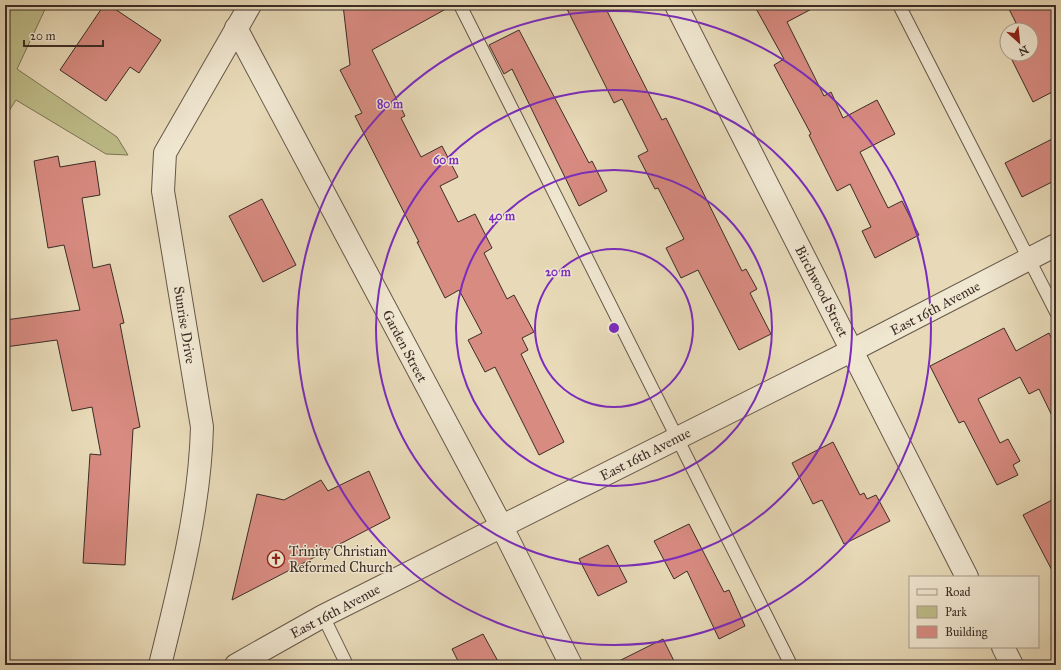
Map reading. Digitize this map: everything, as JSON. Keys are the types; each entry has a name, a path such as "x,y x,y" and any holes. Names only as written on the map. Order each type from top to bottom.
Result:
{"street":[{"name":"Sunrise Drive","path":"160,665 188,533 201,461 202,427 163,191 165,153 250,5"},
{"name":"Birchwood Street","path":"676,5 853,350 966,576"},
{"name":"Garden Street","path":"236,28 502,527 571,665"},
{"name":"East 16th Avenue","path":"236,665 323,616 853,350 1056,245"},
{"path":"1004,648 1012,665"}],"lane":[{"path":"460,5 791,665"},
{"path":"899,5 1056,312"},
{"path":"323,616 347,665"}],"green space":[{"path":"5,5 47,5 17,69 117,137 128,155 106,154 16,100 5,117"}],"building":[{"path":"104,5 109,5 161,40 139,73 130,67 106,101 60,70"},
{"path":"343,5 453,5 372,50 405,116 401,118 421,157 442,146 458,177 440,186 458,222 475,214 492,248 484,253 507,299 514,295 534,332 522,338 528,350 521,354 564,442 539,455 495,367 485,372 468,340 482,333 459,290 445,298 417,242 419,242 355,116 362,113 340,70 350,65"},
{"path":"565,5 604,5 662,120 666,118 742,271 746,269 757,289 750,293 771,334 739,350 698,270 681,278 666,248 684,239 658,188 655,189 638,156 648,151 622,99 614,103"},
{"path":"754,5 819,5 787,22 824,96 831,92 843,118 877,100 895,134 860,152 888,208 902,201 919,235 875,258 862,231 871,227 850,184 837,191 809,135 811,134 774,65 784,59"},
{"path":"1007,5 1056,5 1056,90 1033,102 1013,62 1039,62 1039,22 1016,22"},
{"path":"519,30 589,163 592,161 607,191 579,206 512,69 504,74 489,45"},
{"path":"1056,137 1056,180 1022,197 1005,163"},
{"path":"58,156 60,167 95,161 100,195 82,198 93,268 110,264 124,323 120,324 140,427 133,429 125,565 83,563 90,454 101,455 92,407 72,411 57,340 5,347 5,320 80,310 64,245 48,248 34,161"},
{"path":"262,199 296,265 263,282 229,216"},
{"path":"1004,328 1016,351 1049,333 1056,347 1056,424 1039,389 1029,394 1020,377 978,399 1000,443 1008,439 1020,461 1013,465 1018,475 997,485 964,421 959,423 930,366"},
{"path":"833,442 860,495 864,493 867,499 876,495 890,521 844,544 822,500 813,504 792,463"},
{"name":"Trinity Christian Reformed Church","path":"369,471 390,518 232,600 257,494 284,500 321,480 328,491"},
{"path":"1056,498 1056,578 1023,515"},
{"path":"689,524 724,592 729,590 745,626 719,639 687,571 674,579 654,541"},
{"path":"608,545 627,582 598,596 579,559"},
{"path":"483,634 500,665 460,665 452,649"},
{"path":"663,639 676,665 611,665"}],"place":[{"name":"Trinity Christian Reformed Church","path":"276,559"}]}
